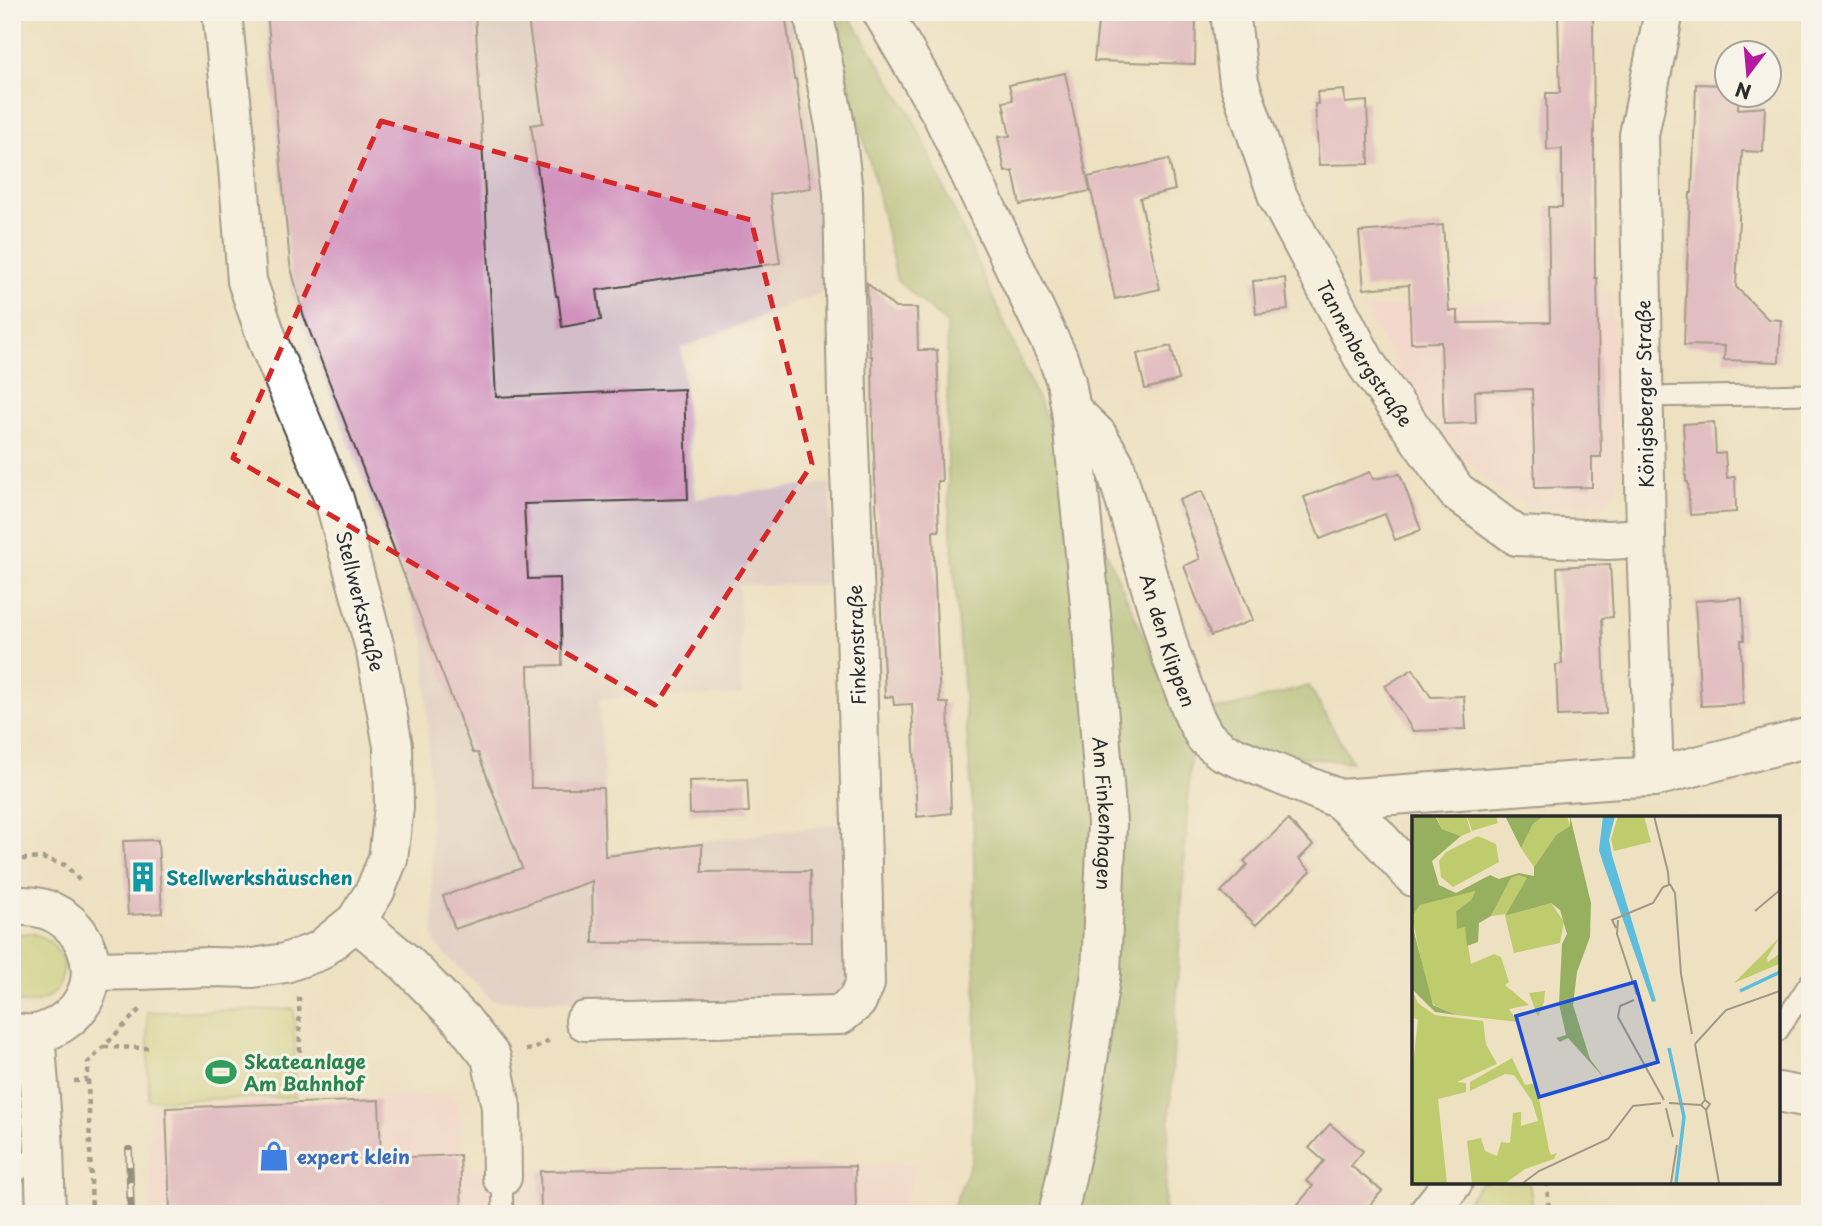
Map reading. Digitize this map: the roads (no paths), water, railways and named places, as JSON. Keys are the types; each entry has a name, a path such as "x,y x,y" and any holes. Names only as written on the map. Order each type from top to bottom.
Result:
{"street":[{"name":"Stellwerkstraße","path":"91,971 253,968 285,963 319,951 356,921 375,891 388,859 394,807 393,746 376,652 334,499 269,344 247,281 239,167 222,12"},
{"name":"Finkenstraße","path":"585,1021 841,1015 857,1001 864,984 843,192 836,131 813,12"},
{"path":"882,12 942,115 1058,358 1071,410"},
{"name":"Tannenbergstraße","path":"1230,12 1239,82 1278,197 1367,365 1456,491 1517,536 1608,540 1646,538"},
{"name":"Königsberger Straße","path":"1654,777 1646,538 1639,135 1664,12"},
{"name":"An den Klippen","path":"1071,410 1097,435 1114,463 1171,655 1194,716 1205,737 1222,751 1339,799 1366,824 1412,875"},
{"name":"Am Finkenhagen","path":"1058,1214 1080,1112 1101,973 1107,822 1071,410"},
{"name":"An den Klippen","path":"1339,799 1654,777 1810,737"},
{"path":"12,907 26,905 46,908 65,918 79,932 88,951 91,971 88,989 80,1006 68,1019 52,1029 23,1033 44,1148 46,1214"},
{"path":"356,921 407,964 462,1020 491,1057 501,1107 502,1195"},
{"path":"1780,1091 1810,1098"},
{"path":"1428,1214 1451,1184"}],"lane":[{"path":"1644,397 1810,394"},
{"path":"1780,1028 1810,982"},
{"path":"12,1176 44,1148"}],"railway":[{"path":"129,1150 131,1214"}],"place":[{"name":"Stellwerkshäuschen","path":"143,877"},
{"name":"Skateanlage Am Bahnhof","path":"221,1072"},
{"name":"expert klein","path":"274,1156"}]}
